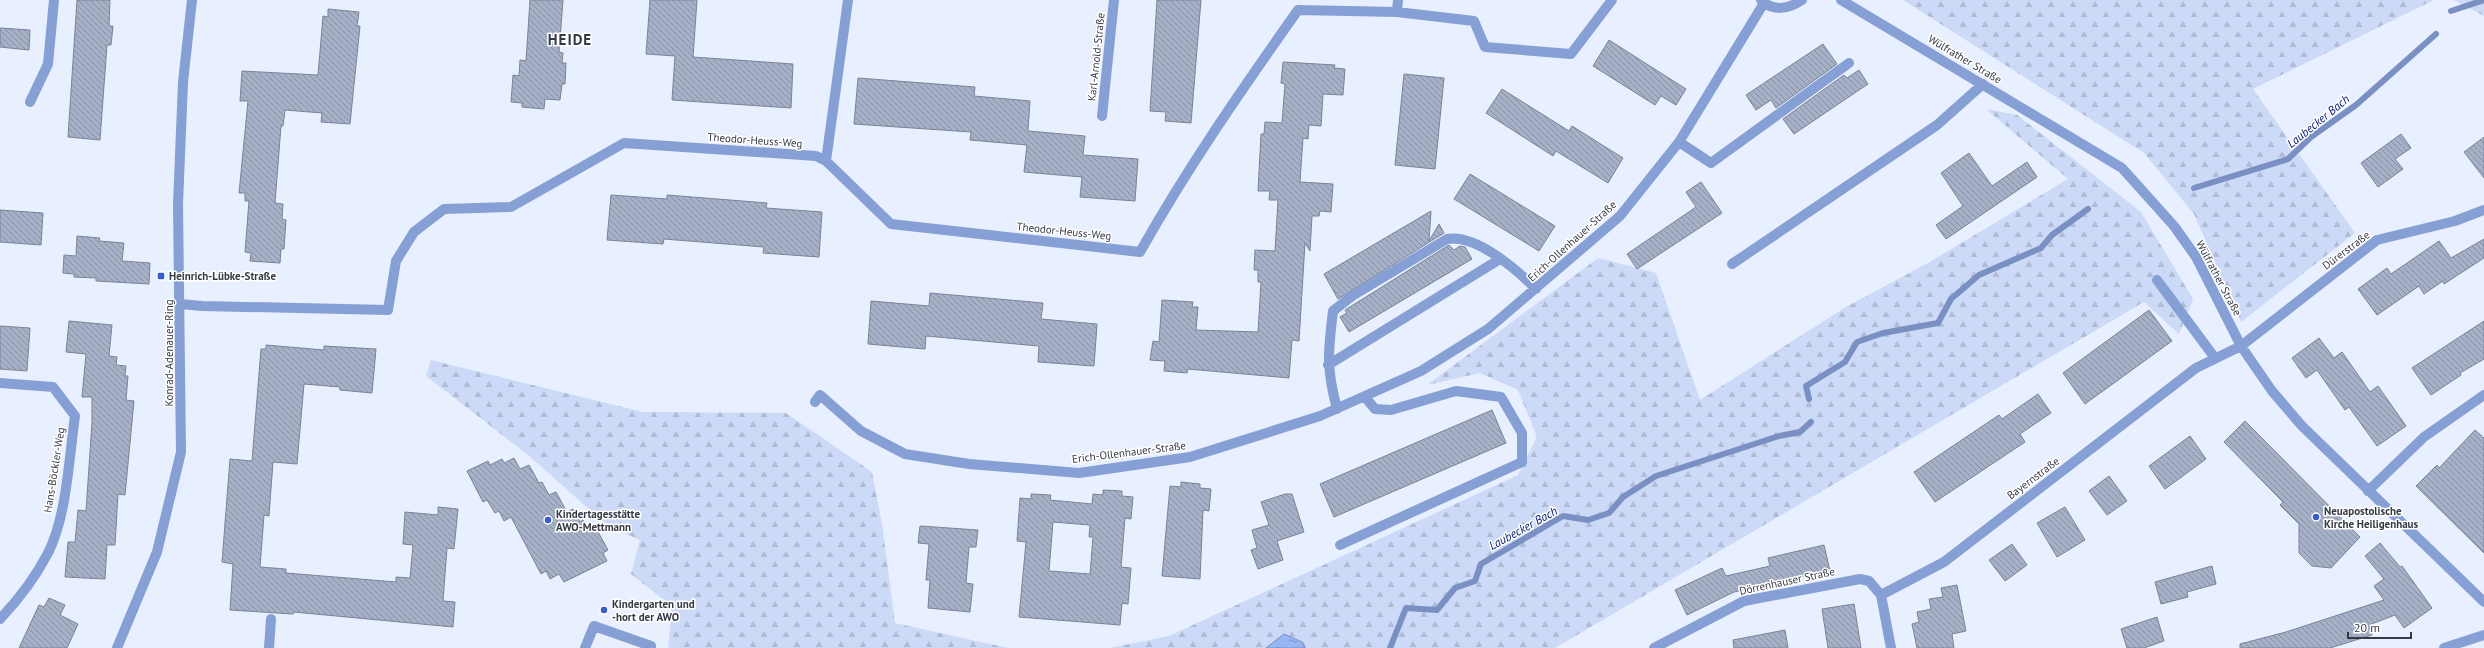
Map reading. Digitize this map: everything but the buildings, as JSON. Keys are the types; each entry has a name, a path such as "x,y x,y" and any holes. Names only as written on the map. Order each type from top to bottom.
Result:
{"street":[{"path":"30,102 48,64 54,0"},
{"name":"Konrad-Adenauer-Ring","path":"118,648 157,552 181,452 179,183 183,82 192,0"},
{"path":"826,161 848,0"},
{"name":"Karl-Arnold-Straße","path":"1102,116 1112,0"},
{"path":"1397,12 1398,0"},
{"name":"Theodor-Heuss-Weg","path":"181,304 202,306 388,310 396,261 414,232 444,209 511,207 624,143 816,156 826,161 891,224 1140,252 1180,182 1235,98 1298,10 1397,12 1474,21 1485,47 1571,54 1612,0"},
{"path":"1763,2 1778,8 1792,6 1802,0"},
{"name":"Wülfrather Straße","path":"1841,0 2122,168 2174,226 2196,257 2241,346 2272,391 2302,426 2484,602"},
{"name":"Erich-Ollenhauer-Straße","path":"815,402 820,395 862,431 905,454 969,464 1079,473 1190,457 1234,444 1336,409 1365,397 1421,371 1488,329 1620,216 1679,142 1763,2"},
{"path":"1679,142 1711,163 1849,63"},
{"path":"1732,264 1937,125 1983,84"},
{"name":"Dürerstraße","path":"2241,346 2377,240 2455,221 2484,210"},
{"path":"1336,409 1328,365 1333,310 1352,296 1447,239 1457,237 1474,244 1515,268 1536,289"},
{"path":"1328,365 1500,259"},
{"path":"2158,280 2215,358"},
{"name":"Bayernstraße","path":"1881,595 1944,562 2196,368 2241,346"},
{"name":"Hans-Böckler-Weg","path":"0,383 53,387 75,416 62,509 49,552 26,591 0,620"},
{"path":"1340,545 1522,462 1522,433 1501,397 1456,391 1391,410 1375,409 1365,397"},
{"path":"2368,491 2424,437 2484,395"},
{"name":"Dörrenhauser Straße","path":"1654,648 1735,605 1753,599 1860,579 1869,581 1881,595"},
{"path":"1881,595 1891,648"},
{"path":"269,648 271,619"},
{"path":"585,648 594,626 651,646 650,648"},
{"path":"2444,648 2484,635"}],"green space":[{"path":"1903,0 2434,0 2253,89 2355,233 2241,322 2194,214 2144,153"},
{"path":"2454,0 2484,0 2484,16"},
{"path":"1986,109 2017,115 2141,212 2193,299 2179,334 2144,302 1555,648 1109,648 1169,636 1518,475 1537,437 1518,390 1480,373 1427,385 1598,258 1656,273 1700,400 1846,307 1928,263 2068,179"},
{"path":"431,360 643,412 786,413 872,472 882,524 895,623 1008,648 668,648 672,606 631,574 640,540 608,526 528,455 426,376"}],"water":[{"path":"1284,634 1302,642 1305,648 1266,648"}],"waterway":[{"name":"Laubecker Bach","path":"2451,11 2484,0"},
{"name":"Laubecker Bach","path":"2194,188 2288,159 2311,137 2356,105 2436,34"},
{"name":"Laubecker Bach","path":"1809,399 1806,386 1845,362 1857,342 1883,333 1938,323 1951,299 1979,275 2041,248 2052,235 2088,209"},
{"name":"Laubecker Bach","path":"1390,648 1406,608 1437,610 1455,588 1475,581 1481,564 1563,516 1588,520 1609,513 1623,497 1656,476 1779,436 1800,432 1811,422"}],"place":[{"name":"Heinrich-Lübke-Straße","path":"161,276"},
{"name":"Neuapostolische Kirche Heiligenhaus","path":"2316,517"},
{"name":"Kindertagesstätte AWO-Mettmann","path":"548,520"},
{"name":"Kindergarten und -hort der AWO","path":"604,610"}],"district":[{"name":"HEIDE","path":"570,39"}]}
